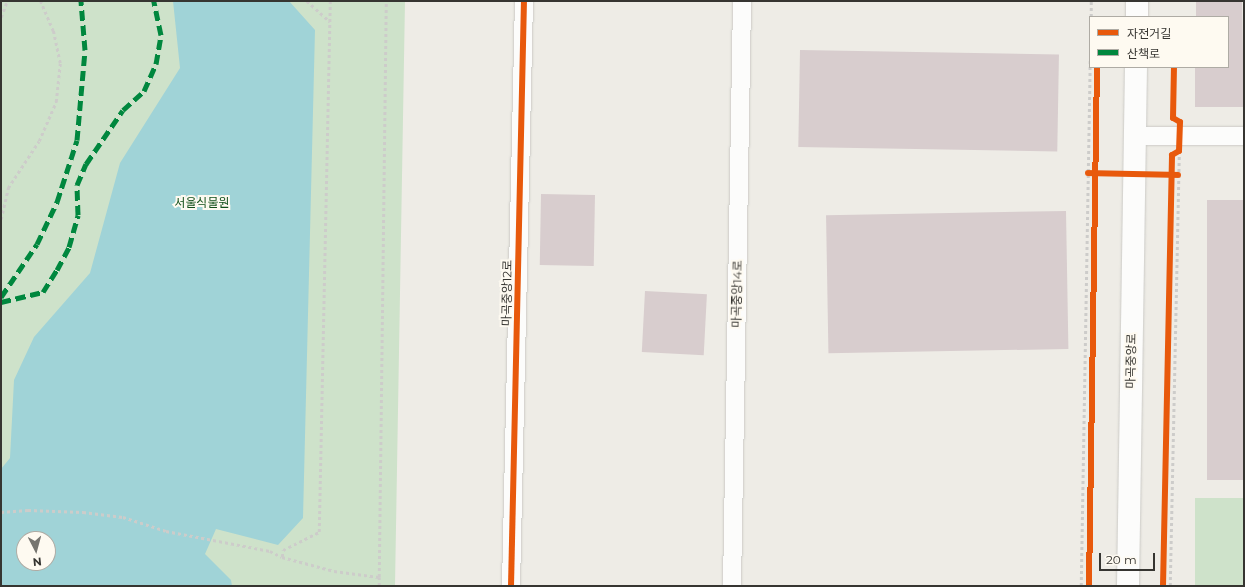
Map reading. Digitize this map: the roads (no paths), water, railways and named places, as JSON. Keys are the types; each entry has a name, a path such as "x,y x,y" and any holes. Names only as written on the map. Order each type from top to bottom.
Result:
{"main road":[{"path":"1137,1 1137,16"},
{"name":"마곡중앙로","path":"1128,586 1136,68"}],"street":[{"name":"마곡중앙12로","path":"511,586 524,1"},
{"name":"마곡중앙14로","path":"732,586 742,1"},
{"path":"1135,136 1244,136"}],"water":[{"path":"173,1 289,1 315,30 303,518 278,545 216,529 205,554 231,580 232,586 1,586 1,469 10,458 14,380 34,337 90,273 120,163 180,68"}],"park label":[{"name":"서울식물원","path":"202,203"}]}
